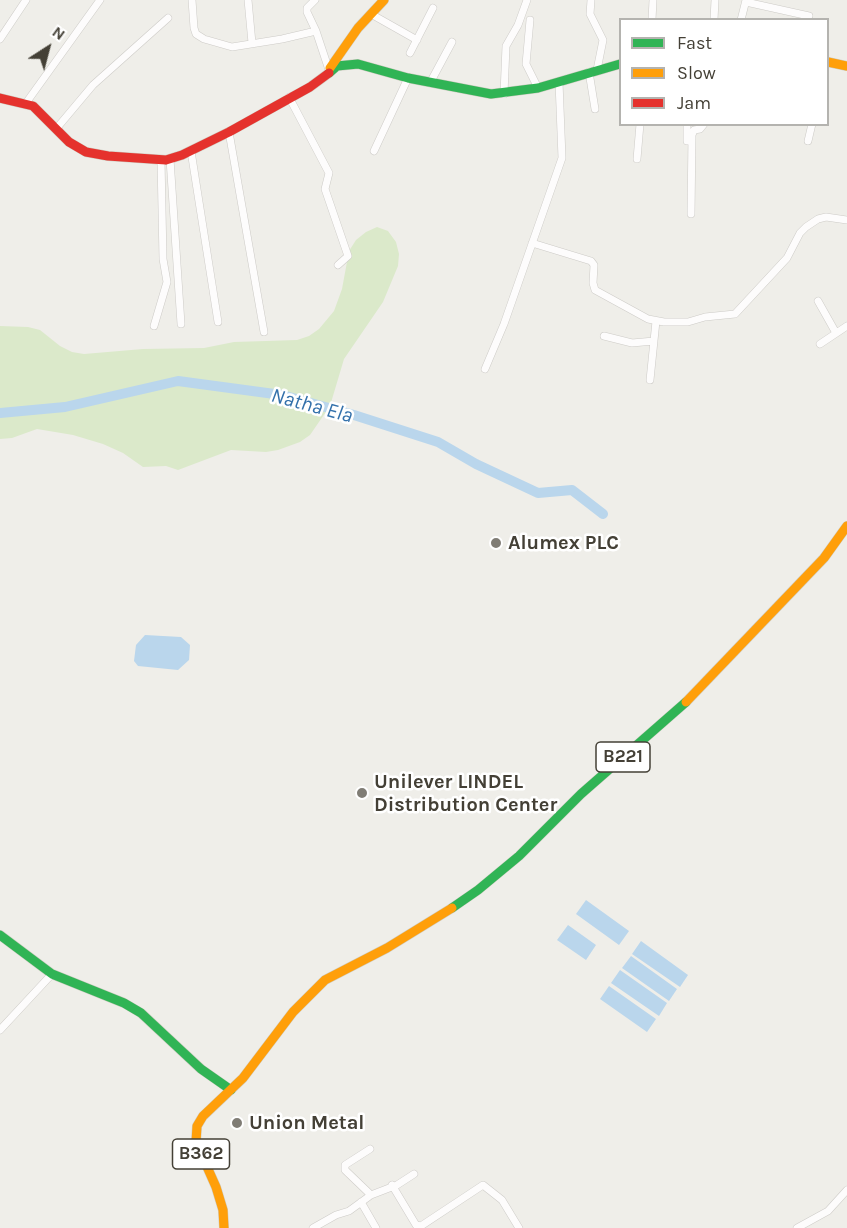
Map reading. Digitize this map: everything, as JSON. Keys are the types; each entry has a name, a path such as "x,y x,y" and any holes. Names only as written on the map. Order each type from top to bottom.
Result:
{"street":[{"path":"0,39 26,0"},
{"path":"26,103 100,0"},
{"path":"192,0 196,34 204,39 232,47 316,31"},
{"path":"248,0 252,43"},
{"path":"304,0 329,70"},
{"path":"307,8 315,0"},
{"path":"0,98 26,103 38,110 69,142 86,152 108,156 166,159 190,151 229,132 310,87 329,70 384,0"},
{"path":"504,94 506,46 527,0"},
{"path":"591,0 590,15 603,40 593,71 595,110"},
{"path":"652,18 653,0"},
{"path":"714,18 715,0"},
{"path":"742,18 746,1 809,16"},
{"path":"410,53 434,9"},
{"path":"371,14 417,40"},
{"path":"56,129 93,85 168,18"},
{"path":"530,20 526,63 538,88"},
{"path":"430,83 452,42"},
{"path":"829,63 847,66"},
{"path":"329,70 337,66 358,64 430,83 480,93 504,94 538,88 619,64"},
{"path":"374,152 408,78"},
{"path":"485,369 504,324 562,158 559,82"},
{"path":"289,97 329,173 325,189 348,256 338,265"},
{"path":"638,159 640,126"},
{"path":"687,126 687,173"},
{"path":"691,214 692,135 694,130 702,126"},
{"path":"808,141 812,126"},
{"path":"229,132 264,332"},
{"path":"190,151 218,322"},
{"path":"166,159 181,324"},
{"path":"154,326 167,282 163,259 166,159"},
{"path":"532,243 591,261 594,265 595,290 648,319 688,322 705,317 735,314 787,258 800,233 806,227 826,217 847,220"},
{"path":"818,300 836,333"},
{"path":"650,380 656,321"},
{"path":"820,344 847,326"},
{"path":"604,336 632,343 654,341"},
{"name":"B221","path":"231,1090 312,991 336,973 387,948 431,922 478,890 519,856 581,794 675,714 825,558 847,526"},
{"path":"0,935 52,974 123,1003 141,1013 201,1070 231,1090"},
{"path":"0,1030 52,974"},
{"name":"B362","path":"224,1228 220,1200 211,1174 199,1151 196,1133 203,1116 231,1090"},
{"path":"370,1149 345,1165 345,1170 371,1195"},
{"path":"313,1228 336,1215 349,1211 371,1195 392,1185 398,1185 414,1174"},
{"path":"392,1185 416,1225 421,1226 483,1185 502,1200 519,1228"},
{"path":"797,1228 828,1211 847,1190"},
{"path":"361,1202 376,1228"}],"green space":[{"path":"377,227 388,231 396,242 399,254 398,266 383,302 344,359 330,406 310,435 300,442 266,452 231,450 178,470 166,466 143,467 123,453 73,435 37,429 12,438 0,439 0,326 40,330 60,346 72,352 84,354 143,349 204,348 234,342 297,340 319,329 334,311 342,289 349,251 356,240"}],"water":[{"path":"145,635 181,637 190,645 189,660 178,670 138,666 134,661 136,645"},
{"path":"586,900 629,931 619,945 576,914"},
{"path":"568,925 596,945 586,960 557,940"},
{"path":"641,941 688,975 680,987 632,954"},
{"path":"631,956 677,989 669,1001 622,968"},
{"path":"620,970 667,1003 659,1016 611,983"},
{"path":"609,986 656,1019 647,1032 600,999"}],"waterway":[{"name":"Natha Ela","path":"0,413 65,407 178,381 282,395 438,442 476,464 538,493 572,490 603,514"}],"traffic: fast":[{"path":"329,73 337,66 358,64 408,78 491,94 538,88 619,64"},
{"path":"452,908 519,856 581,794 686,702"},
{"path":"0,935 52,974 124,1003 141,1013 201,1069 231,1090"}],"traffic: slow":[{"path":"330,68 358,28 384,0"},
{"path":"829,62 847,66"},
{"path":"686,702 824,558 847,526"},
{"path":"224,1228 223,1210 216,1187 196,1142 197,1126 203,1116 243,1078 293,1012 325,980 387,948 452,908"}],"traffic: jam":[{"path":"0,98 33,106 69,142 86,152 166,160 182,155 229,132 310,87 329,73"}],"place":[{"name":"Alumex PLC","path":"496,543"},
{"name":"Unilever LINDEL Distribution Center","path":"362,793"},
{"name":"Union Metal","path":"237,1123"}]}
